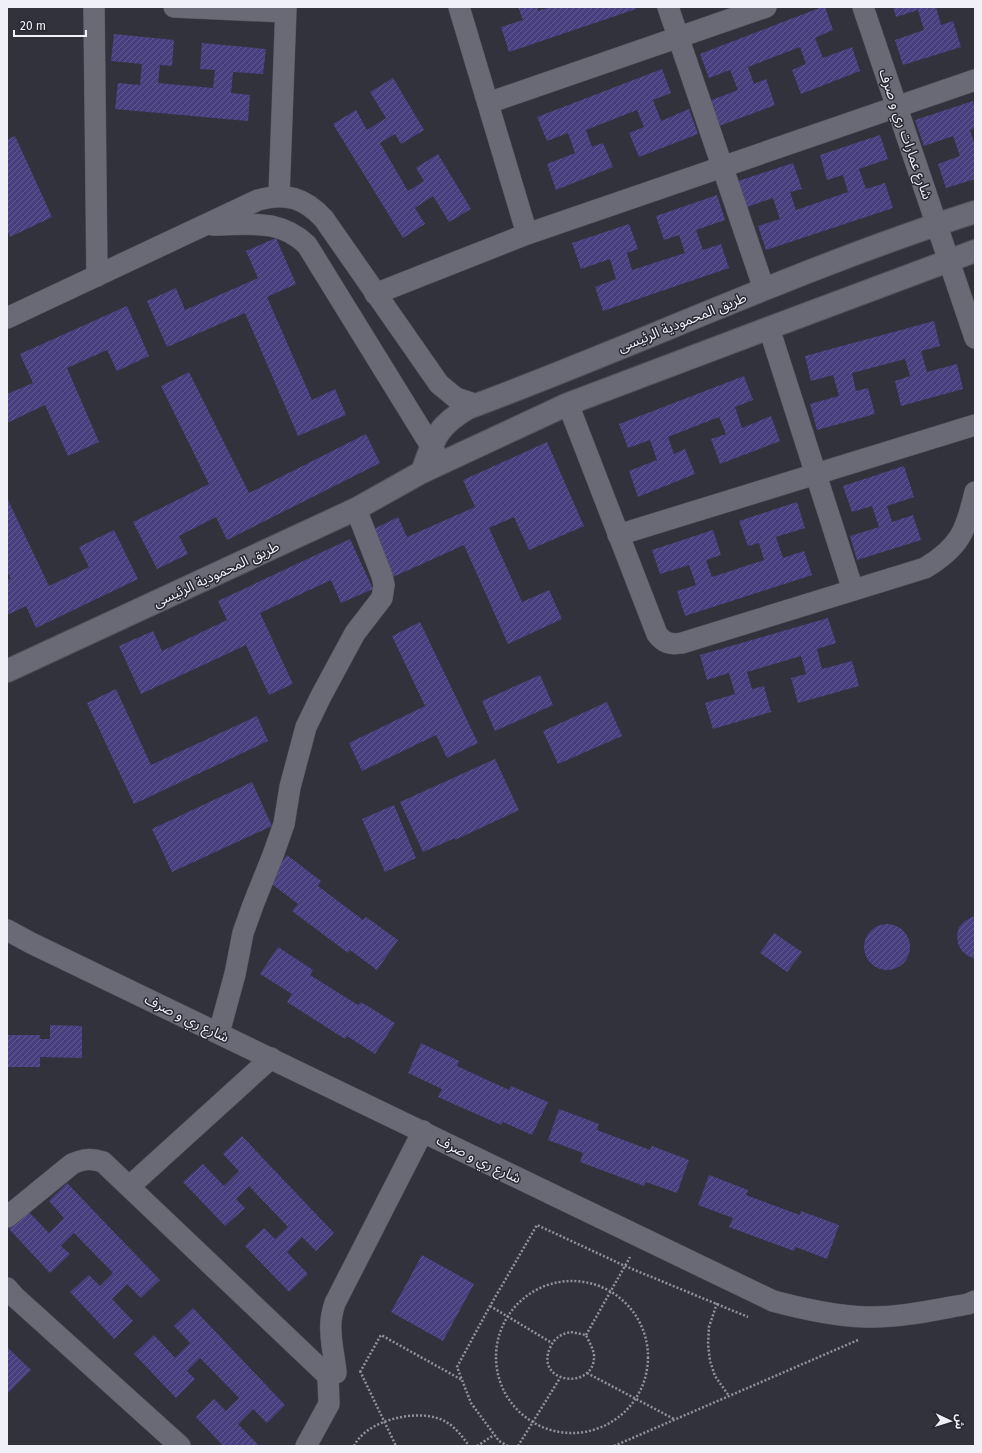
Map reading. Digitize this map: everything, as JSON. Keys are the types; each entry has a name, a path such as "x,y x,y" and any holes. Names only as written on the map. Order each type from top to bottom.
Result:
{"street":[{"path":"94,7 97,276"},
{"path":"174,7 285,10 279,196"},
{"path":"459,7 527,234"},
{"path":"668,7 764,289"},
{"path":"488,103 766,7"},
{"name":"شارع عمارات ري و صرف","path":"863,7 975,338"},
{"path":"376,294 527,234 975,80"},
{"path":"7,318 258,200 268,197 289,197 300,200 317,211 324,219 439,384 456,398 477,405"},
{"name":"طريق المحمودية الرئيسى","path":"437,455 436,437 449,420 468,408 764,289 937,224 975,212"},
{"path":"207,225 271,225 290,232 307,245 437,455"},
{"name":"طريق المحمودية الرئيسى","path":"7,671 356,509 422,472 437,455 568,404 975,251"},
{"path":"769,328 853,590"},
{"path":"568,404 656,634 661,640 674,645 925,568 943,557 957,542 967,524 975,492"},
{"path":"618,535 975,425"},
{"path":"219,1033 235,974 243,933 284,824 290,787 306,727 320,696 355,633 382,598 384,585 382,576 356,509"},
{"name":"شارع ري و صرف","path":"7,930 31,943 773,1301 819,1312 866,1317 914,1315 973,1303"},
{"path":"130,1186 271,1058"},
{"path":"328,1376 336,1373 330,1333 331,1318 335,1303 423,1132"},
{"path":"7,1217 72,1164 82,1160 93,1159 104,1162 328,1376 329,1404 306,1446"},
{"path":"7,1288 180,1446"}],"path":[{"path":"508,1446 499,1441 471,1403 457,1367 537,1225 625,1266 753,1318"},
{"path":"586,1335 641,1237"},
{"path":"569,1281 583,1282 597,1285 611,1291 623,1300 633,1312 641,1325 646,1340 648,1355 647,1370 636,1399 625,1412 612,1422 596,1429 581,1433 548,1429 533,1422 521,1413 511,1401 504,1389 499,1374 497,1359 498,1344 502,1330 509,1316 517,1305 528,1295 555,1283 569,1281"},
{"path":"717,1303 709,1327 708,1344 710,1361 715,1376 729,1396"},
{"path":"490,1306 552,1343"},
{"path":"571,1332 586,1335 592,1347 594,1357 592,1366 586,1373 579,1378 570,1380 560,1378 553,1373 548,1364 546,1355 552,1343 562,1334 571,1332"},
{"path":"357,1378 381,1335 462,1381"},
{"path":"614,1446 864,1338 857,1337"},
{"path":"360,1371 396,1446"},
{"path":"586,1373 675,1419"},
{"path":"518,1446 560,1378"},
{"path":"354,1446 366,1431 385,1422 413,1415 426,1415 437,1418 454,1427 469,1446"},
{"path":"477,1446 494,1435"}],"building":[{"path":"518,7 537,7 538,11 550,7 635,7 636,9 509,52 501,27 523,20"},
{"path":"825,7 833,30 815,38 823,58 852,47 860,71 801,94 792,70 806,64 800,47 748,67 754,84 766,79 775,105 719,126 709,101 738,90 730,70 709,78 700,54"},
{"path":"893,7 936,7 941,25 953,21 961,47 903,65 895,40 924,30 918,10 896,17"},
{"path":"114,34 174,40 172,66 160,65 158,83 213,88 215,70 200,69 202,43 266,49 263,74 233,72 231,93 250,95 248,121 115,109 118,83 140,85 142,64 111,61"},
{"path":"662,69 671,93 653,100 661,121 689,109 698,134 639,157 629,133 644,127 637,110 586,130 592,147 603,143 613,167 556,190 547,164 575,153 568,133 547,141 537,117"},
{"path":"393,78 424,130 401,144 395,134 380,143 408,191 424,181 416,168 438,154 471,209 449,222 433,196 415,208 425,224 403,238 333,124 356,110 367,130 386,118 370,92"},
{"path":"973,101 975,107 975,128 970,130 975,145 975,179 946,188 938,164 960,156 953,136 924,146 915,120"},
{"path":"880,135 888,159 859,169 866,189 885,183 893,208 766,250 758,226 780,219 773,198 744,208 735,182 793,163 802,189 790,192 796,210 848,192 843,175 827,180 820,155"},
{"path":"15,136 52,217 10,237 7,230 7,140"},
{"path":"717,195 725,220 696,230 703,250 721,244 729,268 603,311 595,287 616,279 610,259 581,269 572,243 629,224 638,249 627,253 632,270 685,253 679,235 664,240 656,216"},
{"path":"276,238 296,284 267,297 312,400 335,389 346,415 298,436 245,313 167,347 147,301 176,288 185,310 258,278 246,251"},
{"path":"127,306 149,356 117,371 107,350 67,368 99,442 68,456 45,405 7,423 7,394 33,383 20,354"},
{"path":"934,321 940,346 921,351 927,372 957,364 963,389 901,406 895,381 910,376 905,359 852,373 856,391 868,388 875,414 817,430 810,404 839,396 833,375 811,381 805,356"},
{"path":"189,372 249,493 366,434 380,463 227,540 216,517 179,536 188,554 157,569 133,522 209,484 161,386"},
{"path":"744,376 753,400 735,407 742,428 771,416 780,441 720,464 711,439 726,434 719,417 668,437 674,454 685,449 695,474 638,497 629,471 657,460 650,440 628,448 619,424"},
{"path":"547,442 584,526 529,550 514,517 489,528 522,602 549,590 562,619 508,644 464,545 393,577 372,530 398,517 407,537 475,507 463,480"},
{"path":"904,466 914,497 887,506 892,522 913,515 921,540 857,560 850,536 879,527 872,506 852,512 843,486"},
{"path":"7,498 49,586 89,567 79,547 114,530 138,579 36,628 26,606 7,615 7,580 11,579 7,571"},
{"path":"797,502 805,528 776,537 783,558 804,551 812,575 685,616 677,591 696,585 689,565 660,574 652,550 713,530 721,555 706,560 712,577 764,560 759,543 748,546 739,521"},
{"path":"350,539 373,589 341,603 331,580 260,613 293,684 269,695 246,645 141,694 119,646 153,631 162,651 227,620 218,601"},
{"path":"828,618 836,643 817,649 822,669 852,661 859,686 798,703 791,678 806,674 801,656 747,672 752,689 764,686 771,712 713,729 705,703 735,694 729,673 707,680 700,655"},
{"path":"420,622 478,743 447,758 436,735 362,771 349,743 425,706 392,636"},
{"path":"540,675 553,705 495,731 482,701"},
{"path":"116,689 151,765 257,716 268,741 134,804 87,703"},
{"path":"607,702 622,736 558,764 543,731"},
{"path":"495,759 519,810 455,840 455,838 423,852 400,802"},
{"path":"252,782 272,826 172,872 152,829"},
{"path":"394,805 416,858 385,872 362,819"},
{"path":"287,855 321,881 318,886 363,920 366,917 398,940 377,970 350,950 348,953 292,911 298,904 268,881"},
{"path":"972,917 975,917 975,959 962,951 958,944 957,935 959,927"},
{"path":"887,924 900,928 906,934 910,947 906,960 900,966 887,970 874,966 868,960 864,947 868,934 874,928"},
{"path":"774,933 802,952 787,972 760,953"},
{"path":"278,947 313,970 310,975 358,1005 361,1002 395,1023 375,1054 347,1036 345,1039 287,1002 292,994 260,974"},
{"path":"50,1025 82,1026 82,1058 40,1057 40,1067 7,1067 7,1035 40,1035 40,1039 50,1039"},
{"path":"421,1043 459,1061 457,1066 509,1090 511,1086 548,1102 532,1135 503,1122 501,1125 438,1097 442,1089 408,1073"},
{"path":"559,1109 599,1124 597,1130 650,1150 652,1146 689,1160 677,1193 646,1182 644,1186 580,1162 583,1153 548,1140"},
{"path":"242,1136 334,1233 316,1251 302,1237 287,1252 308,1274 289,1292 245,1246 264,1228 275,1239 288,1227 249,1186 236,1199 245,1208 225,1226 183,1182 203,1164 224,1186 239,1171 223,1154"},
{"path":"709,1175 748,1190 746,1195 800,1215 801,1211 839,1225 827,1259 796,1247 794,1251 729,1227 733,1218 698,1205"},
{"path":"67,1183 160,1280 141,1298 127,1284 112,1299 133,1321 114,1339 70,1292 89,1275 100,1286 113,1273 74,1233 61,1246 70,1254 50,1273 9,1229 28,1211 49,1233 64,1218 49,1201"},
{"path":"422,1255 474,1284 443,1341 391,1312"},
{"path":"193,1308 285,1405 267,1423 253,1409 238,1424 259,1446 223,1446 196,1417 214,1399 226,1411 239,1398 200,1358 187,1371 195,1379 176,1398 134,1354 154,1335 175,1358 190,1343 174,1326"},
{"path":"7,1347 31,1370 8,1393 7,1392"}]}
